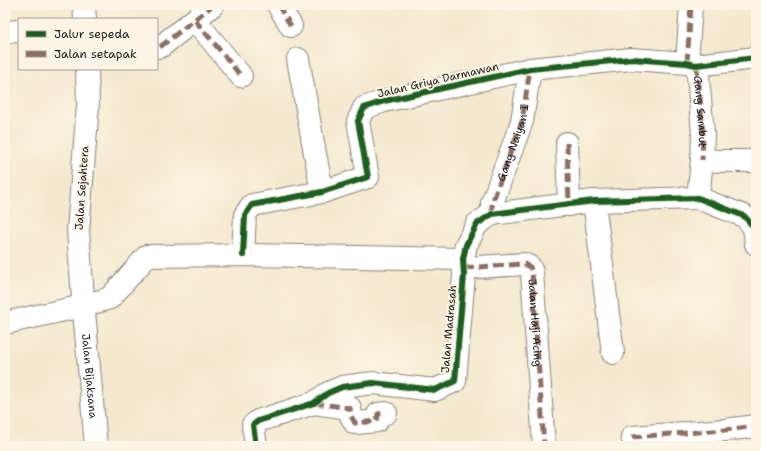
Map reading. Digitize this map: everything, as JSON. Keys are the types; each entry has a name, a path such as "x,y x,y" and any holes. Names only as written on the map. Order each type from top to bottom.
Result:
{"street":[{"path":"84,5 85,18"},
{"path":"160,47 213,5"},
{"path":"278,5 291,26"},
{"name":"Gang Sambut","path":"692,5 691,64 698,75 703,134 698,198"},
{"path":"195,20 241,76"},
{"path":"5,32 18,31"},
{"name":"Jalan Griya Darmawan","path":"243,255 245,215 252,205 322,192 368,177 358,120 364,108 384,101 530,69 632,59 691,64 756,58"},
{"path":"298,59 322,192"},
{"name":"Gang Naiyan I","path":"492,214 492,203 522,121 530,69"},
{"name":"Jalan Sejahtera","path":"84,306 78,231 88,106 87,70"},
{"path":"567,143 569,205"},
{"path":"702,160 756,161"},
{"path":"5,323 84,306 110,298 147,256 243,255 464,264 466,245 477,224 492,214 594,201 698,198 744,216 754,227 756,244"},
{"path":"594,201 613,354"},
{"name":"Jalan Madrasah","path":"256,446 254,425 258,421 314,403 328,393 342,387 373,383 436,390 455,381 464,264"},
{"name":"Jalan Haji Acing","path":"464,264 524,264 530,267 532,272 544,446"},
{"name":"Jalan Bijaksana","path":"84,306 96,446"},
{"path":"314,403 350,408 351,416 355,423 377,420 378,414 386,413"},
{"path":"632,436 725,430 756,426"}],"marked path":[{"path":"160,47 213,5"},
{"path":"278,5 291,26"},
{"path":"687,63 691,5"},
{"path":"195,20 241,76"},
{"path":"696,65 703,134 702,160"},
{"path":"492,214 492,203 522,121 530,69 532,68"},
{"path":"567,143 569,205"},
{"path":"464,268 524,264 530,267 532,272 544,446"},
{"path":"314,403 350,408 351,416 355,423 377,421 378,414 386,413"},
{"path":"632,437 725,430 756,426"}],"cycle path":[{"path":"243,255 245,215 252,205 322,192 368,177 358,121 364,108 384,101 530,69 632,59 696,65 756,58"},
{"path":"256,446 253,425 258,421 314,403 328,393 342,387 373,383 435,390 455,381 464,275 463,259 466,245 477,224 492,214 594,201 698,198 744,216 754,227 756,244"}]}
